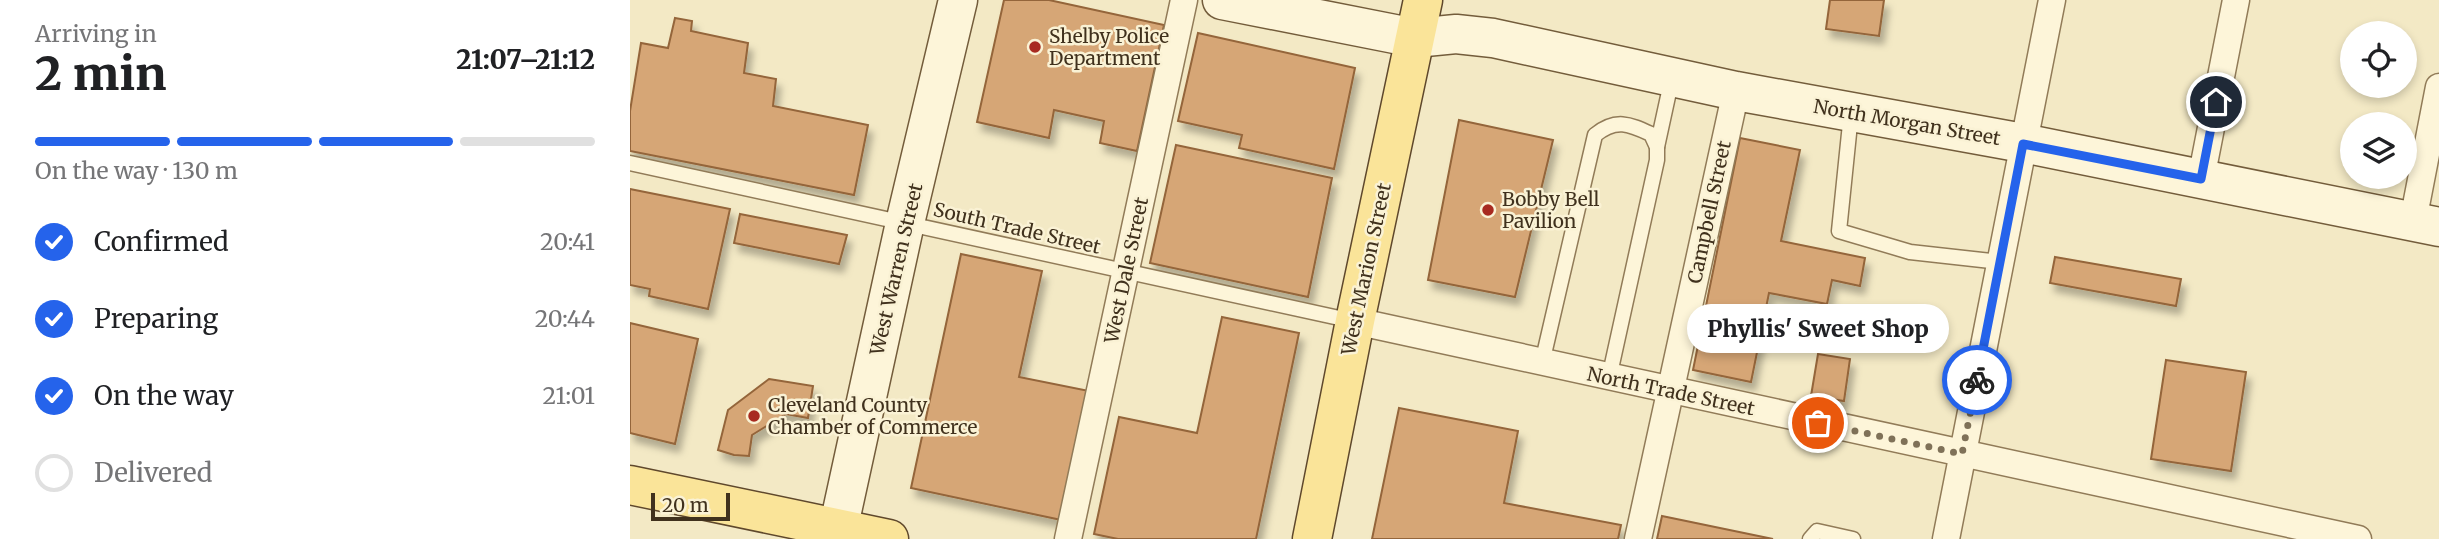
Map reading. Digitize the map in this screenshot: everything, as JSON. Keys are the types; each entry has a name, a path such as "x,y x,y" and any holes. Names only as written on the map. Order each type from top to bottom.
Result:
{"main road":[{"name":"West Marion Street","path":"1312,539 1423,0"},
{"path":"630,485 837,533 889,539"}],"street":[{"name":"West Warren Street","path":"837,533 905,223 958,0"},
{"name":"West Dale Street","path":"1068,539 1184,0"},
{"name":"North Morgan Street","path":"1222,0 1415,38 1456,34 1493,38 1736,91 2023,144 2426,224"},
{"path":"1945,539 2052,0"},
{"path":"2201,179 2236,0"},
{"path":"2426,224 2439,87"},
{"name":"Campbell Street","path":"1638,539 1736,91"},
{"name":"North Trade Street","path":"1355,321 2358,539"}],"lane":[{"path":"1609,378 1657,160 1657,147 1672,78"},
{"path":"1851,112 1839,231 1910,252 2000,262"},
{"path":"1542,363 1595,135 1606,126 1618,123 1651,134 1657,147"},
{"name":"South Trade Street","path":"630,163 1355,321"},
{"path":"1811,539 1817,531 1853,539"}],"building":[{"path":"1004,0 1049,0 1164,25 1137,151 1100,143 1104,121 1054,110 1049,138 977,122"},
{"path":"1830,0 1884,0 1879,36 1826,29"},
{"path":"675,18 692,21 691,31 748,43 744,73 776,79 773,106 868,125 854,195 630,151 630,111 641,43 668,48"},
{"path":"1198,33 1355,68 1334,169 1239,148 1242,135 1178,121"},
{"name":"Bobby Bell Pavilion","path":"1459,120 1553,140 1515,297 1428,280"},
{"path":"1740,138 1800,150 1781,241 1865,258 1860,286 1832,280 1827,304 1769,293 1751,382 1693,370"},
{"path":"1176,145 1332,178 1308,297 1150,263"},
{"path":"630,189 730,209 708,309 649,296 650,289 630,285"},
{"path":"740,214 847,235 839,264 734,243"},
{"path":"961,254 1042,271 1019,377 1094,392 1066,521 911,488"},
{"path":"2055,257 2181,279 2176,306 2050,283"},
{"path":"1222,317 1299,333 1256,539 1118,539 1094,534 1119,417 1197,433"},
{"path":"630,323 698,339 675,444 630,433"},
{"path":"1818,354 1850,359 1844,401 1811,396"},
{"path":"2166,360 2246,372 2231,471 2151,459"},
{"name":"Cleveland County Chamber of Commerce","path":"769,379 813,386 808,418 786,414 752,435 749,456 718,450 728,410"},
{"path":"1399,408 1518,431 1504,503 1621,525 1618,539 1372,539"},
{"path":"1662,516 1773,539 1657,539"}],"way so far":[{"path":"1818,423 1962,454 1977,380"}],"place":[{"name":"Shelby Police Department","path":"1035,47"},
{"name":"Bobby Bell Pavilion","path":"1488,210"},
{"name":"Cleveland County Chamber of Commerce","path":"754,416"},
{"name":"Phyllis' Sweet Shop","path":"1818,423"}],"route":[{"path":"1977,380 2023,144 2201,179 2216,102"}]}
